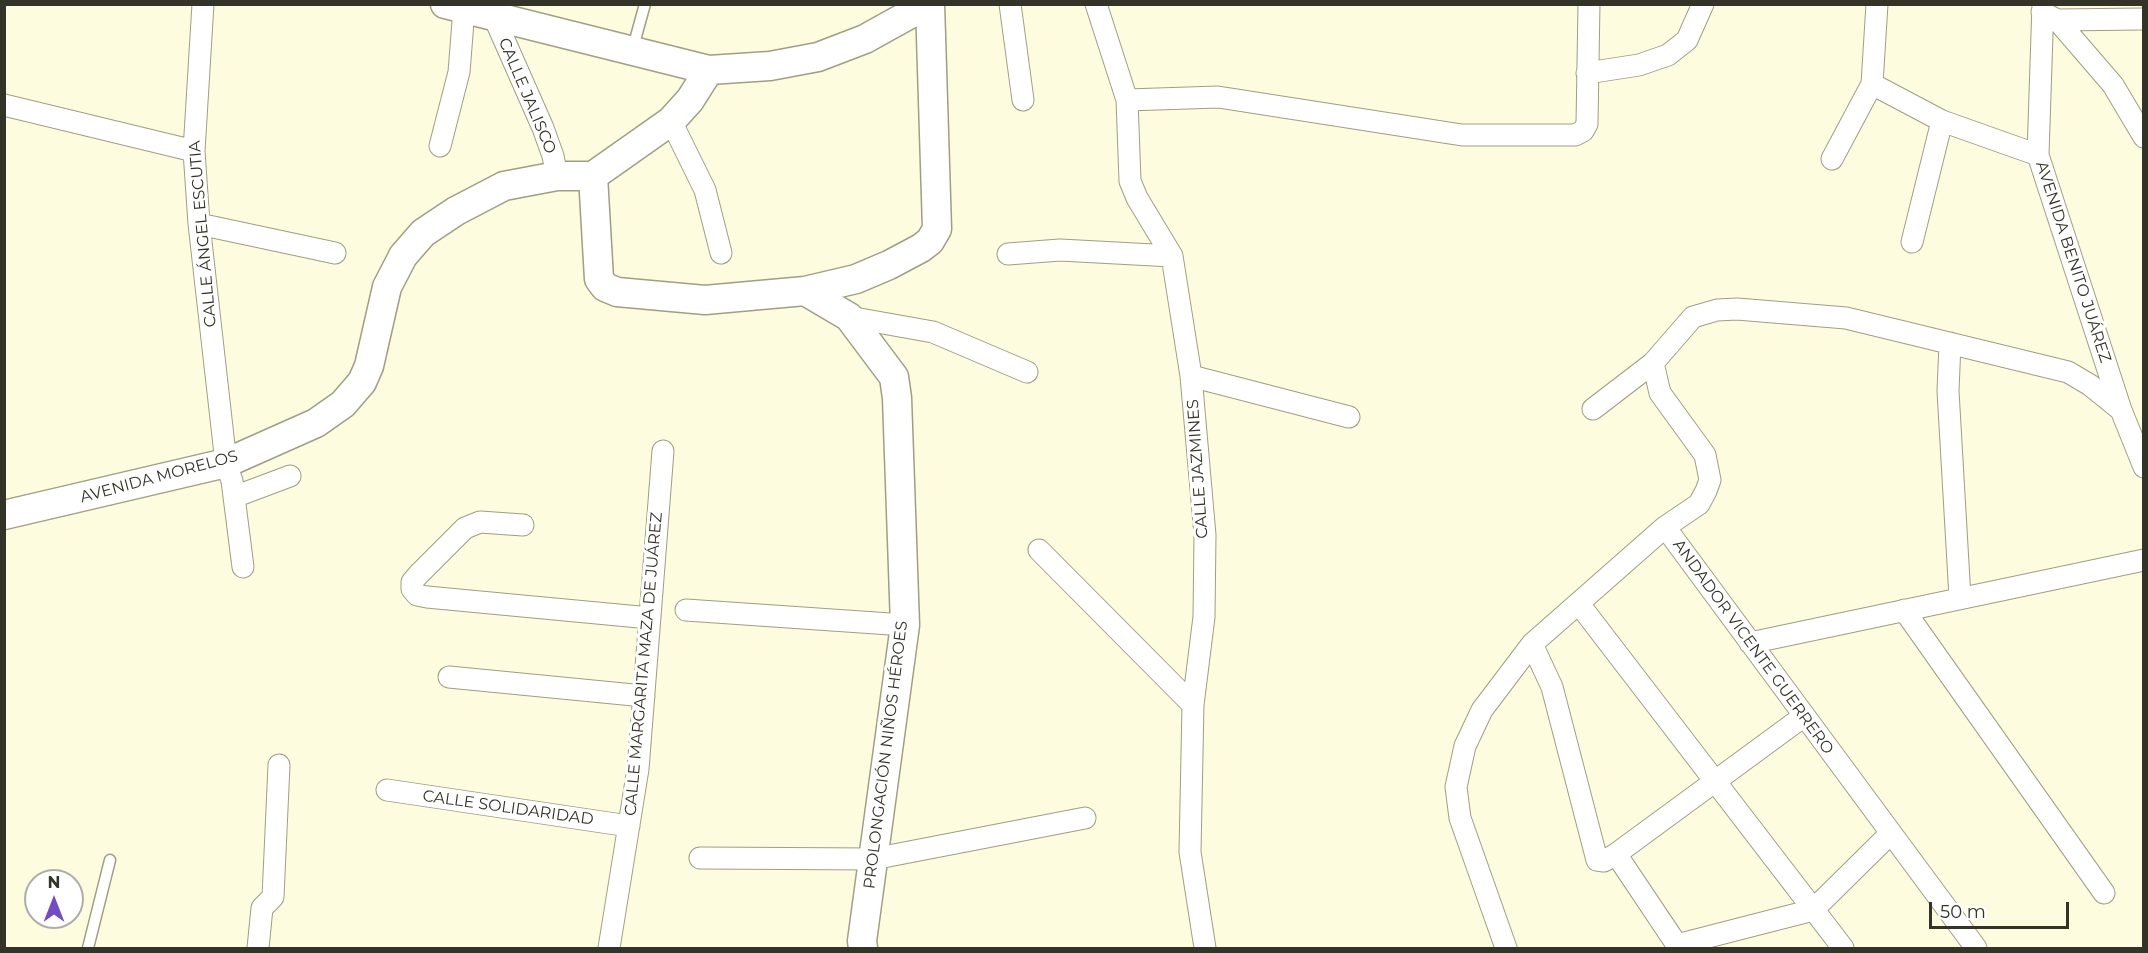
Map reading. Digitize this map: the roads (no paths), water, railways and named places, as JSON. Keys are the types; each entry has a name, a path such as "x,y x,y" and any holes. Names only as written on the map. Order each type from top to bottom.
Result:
{"street":[{"name":"CALLE ÁNGEL ESCUTIA","path":"203,4 194,151 199,224 226,463 234,497 243,567"},
{"path":"440,146 459,72 454,7 709,70 770,66 818,57 865,39 929,4 937,229 930,241 889,265 856,279 805,291 705,300 617,292 605,287 599,279 593,176 671,121 690,100 709,70"},
{"path":"1010,4 1023,100"},
{"name":"CALLE JAZMINES","path":"1096,4 1127,100 1130,181 1137,198 1172,256 1191,376 1205,535 1204,616 1193,705 1190,852 1204,948"},
{"path":"1127,100 1218,97 1462,135 1575,135 1583,131 1587,124 1589,4"},
{"path":"1587,73 1640,65 1668,55 1687,40 1703,4"},
{"path":"1832,159 1872,84 1876,4"},
{"path":"2047,12 2144,19"},
{"path":"2047,12 2114,85 2144,137"},
{"name":"AVENIDA BENITO JUÁREZ","path":"2047,12 2038,155 2121,410 2144,467"},
{"name":"CALLE JALISCO","path":"494,17 543,128 554,156 557,176"},
{"path":"1872,84 1942,121 2038,155"},
{"path":"4,105 194,151"},
{"path":"671,121 705,190 721,254"},
{"path":"1912,242 1942,121"},
{"name":"AVENIDA MORELOS","path":"4,515 226,463 316,423 343,404 362,382 369,366 387,287 403,256 423,233 456,211 504,186 557,176 593,176"},
{"path":"199,224 335,253"},
{"path":"1008,254 1060,250 1172,256"},
{"name":"PROLONGACIÓN NIÑOS HÉROES","path":"805,291 849,317 894,377 897,398 905,625 863,948"},
{"path":"1593,409 1653,363 1693,317 1717,310 1737,309 1846,318 2068,372 2090,385 2121,410"},
{"path":"849,317 933,332 1027,372"},
{"path":"1950,343 1948,391 1960,598"},
{"name":"ANDADOR VICENTE GUERRERO","path":"1653,363 1660,393 1705,454 1710,468 1710,480 1699,504 1665,527 1977,948"},
{"path":"1191,376 1349,417"},
{"name":"CALLE MARGARITA MAZA DE JUÁREZ","path":"609,948 638,769 663,451"},
{"path":"234,497 290,476"},
{"path":"523,525 480,522 465,528 418,575 412,582 412,589 417,595 427,597 650,618"},
{"path":"1506,948 1460,818 1456,787 1465,746 1482,710 1532,644 1665,527"},
{"path":"1039,550 1193,705"},
{"path":"1750,643 2144,560"},
{"path":"1579,604 1842,948"},
{"path":"686,610 905,625"},
{"path":"1904,610 2104,892"},
{"path":"1532,644 1552,687 1607,857 1678,947 1813,909 1891,833"},
{"path":"448,677 644,696"},
{"path":"1607,857 1715,782 1804,716"},
{"path":"258,948 262,908 273,897 279,765"},
{"name":"CALLE SOLIDARIDAD","path":"387,790 629,826"},
{"path":"700,858 873,859 1085,818"}],"lane":[{"path":"632,51 645,4"},
{"path":"88,948 110,860"}]}
